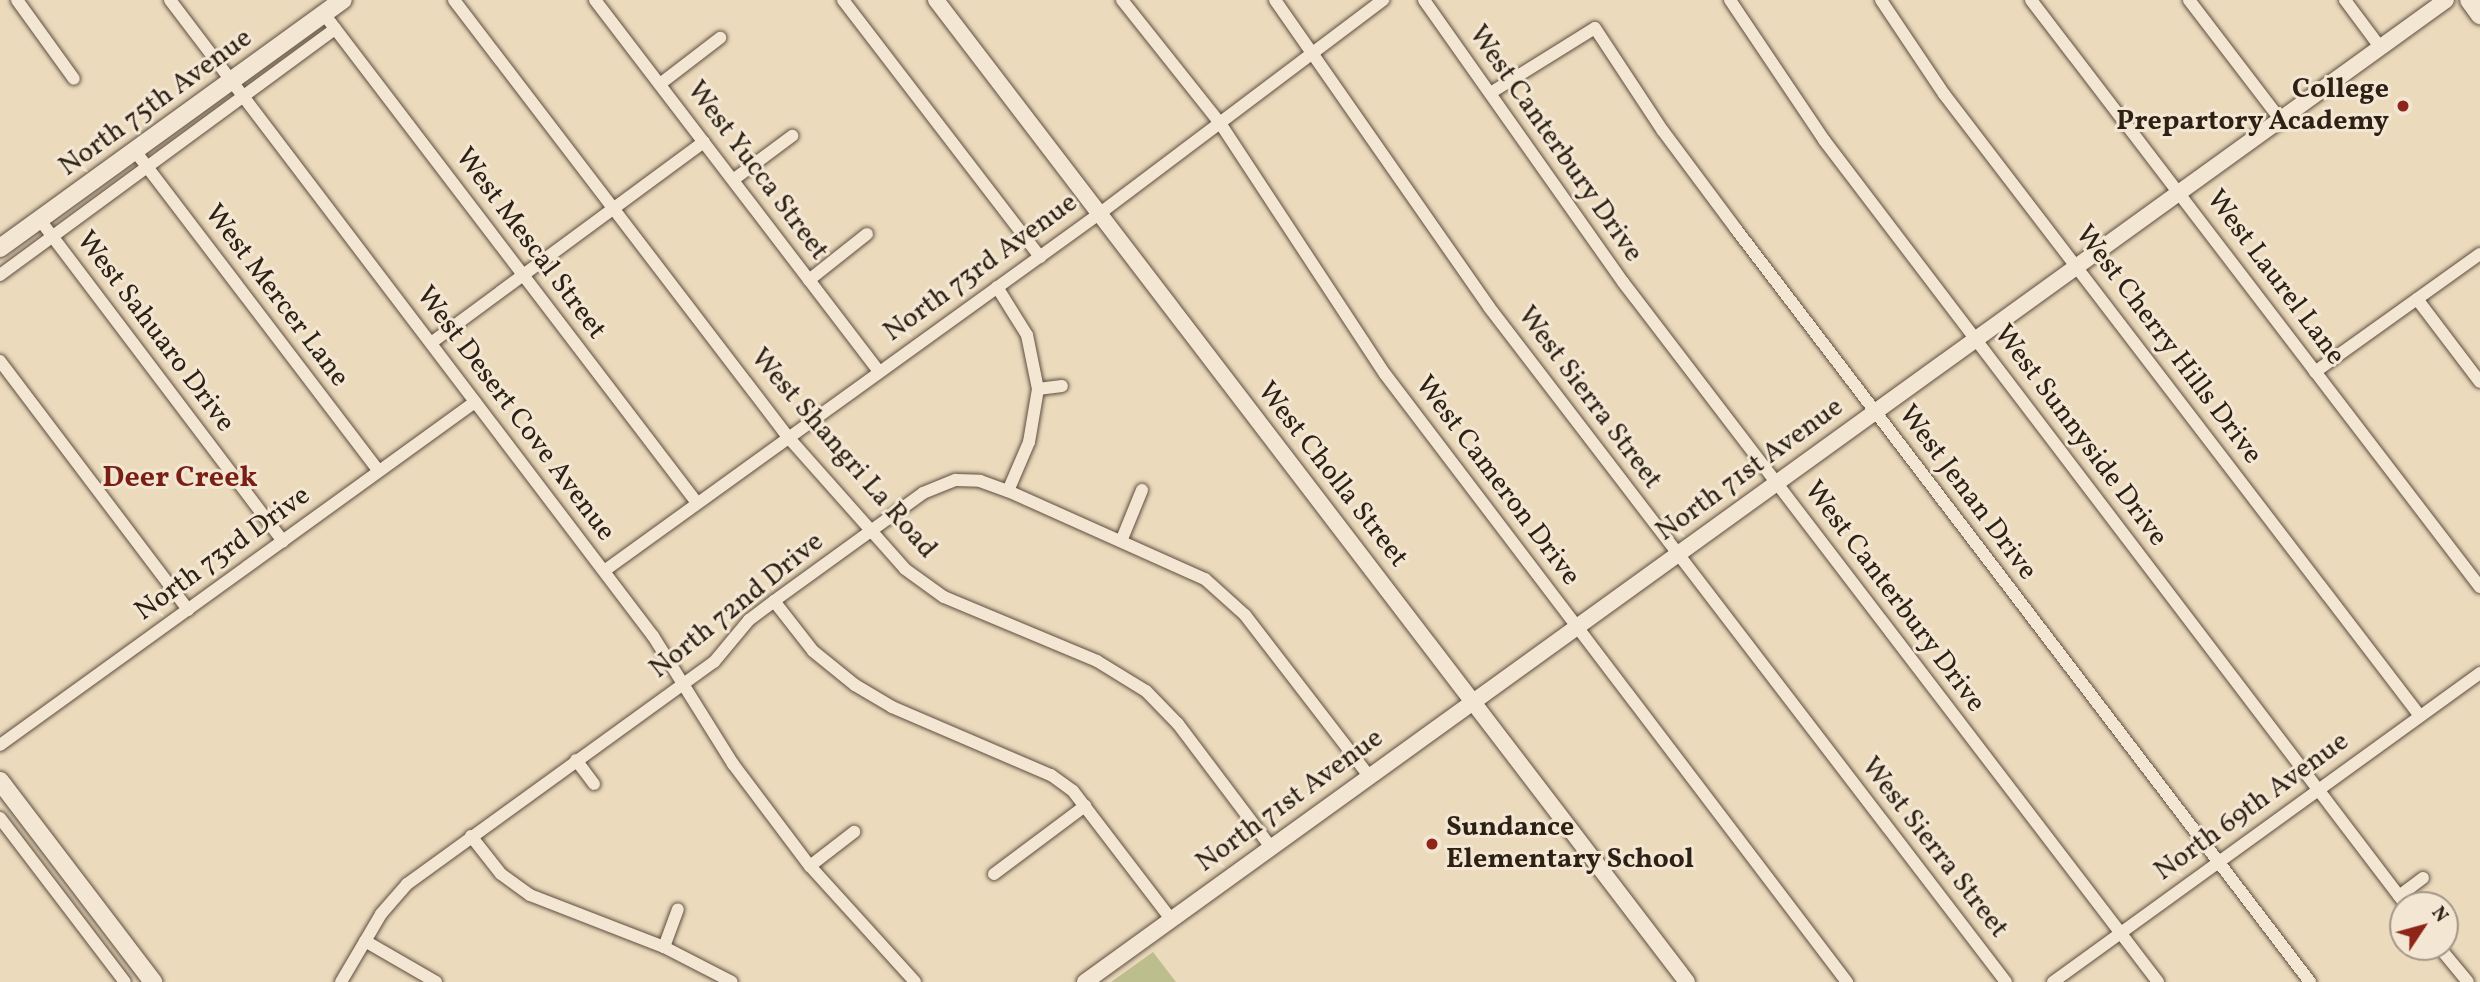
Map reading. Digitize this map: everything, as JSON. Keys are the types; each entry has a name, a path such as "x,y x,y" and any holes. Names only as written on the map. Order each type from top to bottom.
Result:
{"main road":[{"name":"North 75th Avenue","path":"0,248 343,0"},
{"path":"2469,0 2480,15"},
{"path":"0,781 153,982"}],"street":[{"path":"17,0 74,79"},
{"name":"West Desert Cove Avenue","path":"170,0 604,570 683,683 733,764 810,866 915,982"},
{"name":"West Shangri La Road","path":"454,0 788,437 871,532 930,589 1097,661 1146,691 1178,724 1270,846"},
{"name":"West Yucca Street","path":"595,0 878,372"},
{"path":"843,0 1040,257"},
{"name":"West Cholla Street","path":"936,0 1687,982"},
{"name":"West Cameron Drive","path":"1122,0 1220,123 1385,374 1847,982"},
{"name":"West Sierra Street","path":"1275,0 1314,52 1489,307 2006,982"},
{"name":"North 73rd Avenue","path":"604,570 1099,214 1383,0"},
{"name":"West Canterbury Drive","path":"1424,0 1492,92 1623,282 2158,982"},
{"name":"West Sunnyside Drive","path":"1730,0 1824,140 2396,891"},
{"name":"West Cherry Hills Drive","path":"1881,0 1944,94 2420,716"},
{"name":"West Laurel Lane","path":"2031,0 2480,587"},
{"path":"2189,0 2280,119"},
{"path":"2345,0 2380,47"},
{"name":"North 71st Avenue","path":"1085,982 2446,0"},
{"name":"West Mescal Street","path":"324,14 696,503"},
{"name":"West Jenan Drive","path":"1492,92 1595,28 1663,131 2310,982"},
{"name":"North 75th Avenue","path":"0,275 335,29"},
{"path":"660,84 720,38"},
{"path":"733,180 792,136"},
{"path":"430,343 704,142"},
{"name":"West Mercer Lane","path":"135,150 379,471"},
{"name":"West Sahuaro Drive","path":"40,220 283,541"},
{"path":"809,280 867,234"},
{"path":"2315,372 2480,254"},
{"path":"997,287 1027,335 1038,389 1030,442 1008,491 1192,571 1220,590 1245,615 1369,776"},
{"path":"2417,299 2480,382"},
{"path":"0,361 188,610"},
{"path":"1038,389 1062,386"},
{"name":"North 73rd Drive","path":"0,745 475,402"},
{"name":"North 72nd Drive","path":"341,982 396,894 471,836 714,662 748,621 774,601 923,493 946,482 968,479 1008,491"},
{"path":"1122,539 1142,490"},
{"path":"774,601 813,651 855,685 892,707 1051,775 1085,806 1171,919"},
{"name":"North 69th Avenue","path":"2053,982 2480,673"},
{"path":"576,760 594,785"},
{"path":"994,874 1085,806"},
{"path":"0,818 125,982"},
{"path":"810,866 854,832"},
{"path":"471,836 502,874 530,895 664,947 732,982"},
{"name":"West Sunnyside Drive","path":"2411,891 2423,878"},
{"path":"664,947 678,909"},
{"path":"365,942 436,982"},
{"path":"2451,961 2469,982"}],"green space":[{"path":"1153,952 1176,982 1111,982"}],"place":[{"name":"College Prepartory Academy","path":"2403,106"},
{"name":"Sundance Elementary School","path":"1432,844"}],"district":[{"name":"Deer Creek","path":"180,478"}]}
